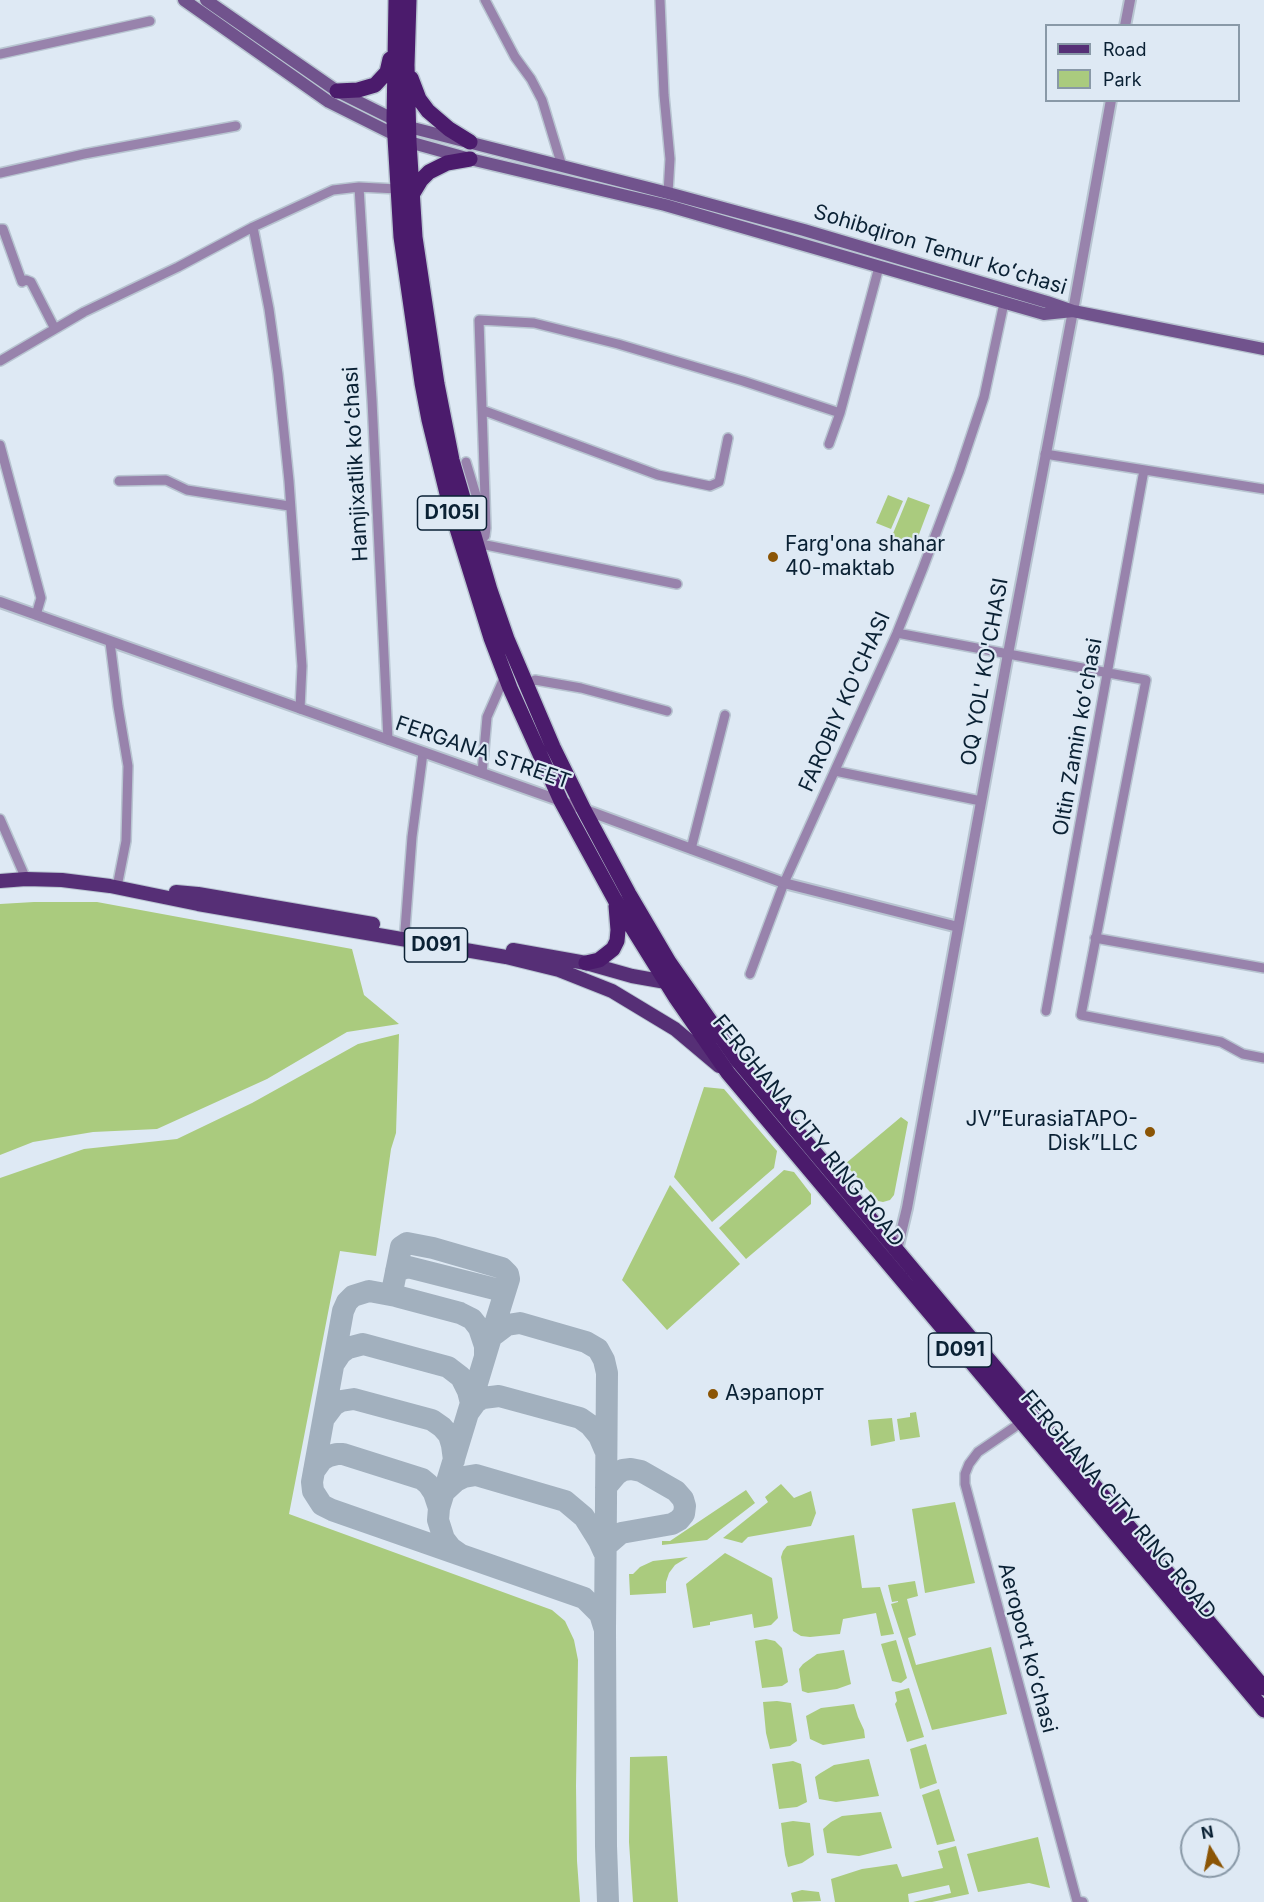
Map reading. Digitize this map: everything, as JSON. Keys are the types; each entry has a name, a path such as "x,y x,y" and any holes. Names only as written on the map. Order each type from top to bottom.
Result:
{"highway":[{"name":"FERGHANA CITY RING ROAD","path":"396,0 394,128 397,189 407,282 429,420 462,548 491,638 505,676 561,801 615,900 666,982 728,1073 893,1258 1264,1688"},
{"name":"FERGHANA CITY RING ROAD","path":"409,0 407,65 415,237 443,418 452,460 507,639 584,810 669,962 738,1061 1022,1422 1264,1710"},
{"path":"337,91 358,90 375,85 387,72 394,44"},
{"path":"407,65 419,99 428,111 449,129 470,142"},
{"path":"412,195 429,172 447,163 470,159"},
{"path":"586,963 598,960 613,949 617,941 618,923 615,900"}],"main road":[{"path":"183,0 329,102 364,119 409,134"},
{"path":"206,0 394,128"},
{"name":"Sohibqiron Temur koʻchasi","path":"409,134 470,142 668,193 804,230 1073,311"},
{"name":"Sohibqiron Temur koʻchasi","path":"409,134 470,159 665,205 1044,314 1073,311"},
{"path":"1073,311 1264,350"},
{"name":"D091","path":"0,881 62,880 198,894 586,963 632,976 666,982 683,980"},
{"name":"D091","path":"117,887 209,906 506,957 559,970 612,991 675,1029 728,1073"}],"street":[{"path":"485,0 515,57 531,78 542,100 562,166"},
{"path":"660,0 664,95 670,159 668,193"},
{"path":"1125,24 1130,0"},
{"path":"0,54 150,21"},
{"name":"OQ YOL' KO'CHASI","path":"893,1258 930,1083 1111,102"},
{"path":"0,173 84,154 236,126"},
{"path":"0,361 84,312 178,267 253,227 333,190 358,187 397,189"},
{"name":"Hamjixatlik koʻchasi","path":"358,187 372,400 388,740"},
{"path":"253,227 277,363 302,666 300,709"},
{"path":"0,229 3,229 22,282 27,280 31,282 55,328"},
{"path":"829,444 840,413 879,267"},
{"name":"FAROBIY KO'CHASI","path":"750,974 784,883 897,633 958,472 984,397 1004,303"},
{"path":"476,543 485,536 486,528 478,320 534,323 608,341 743,381 840,413"},
{"path":"482,410 658,475 710,486 719,482 728,438"},
{"path":"0,445 41,598 36,615"},
{"path":"1045,454 1264,489"},
{"path":"466,462 486,528"},
{"name":"Oltin Zamin koʻchasi","path":"1046,1011 1144,470"},
{"path":"118,481 166,480 186,490 290,506"},
{"path":"476,543 677,584"},
{"name":"FERGANA STREET","path":"0,602 561,801 784,883 958,927"},
{"path":"897,633 1146,680 1082,1015 1221,1042 1243,1054 1264,1058"},
{"path":"110,642 128,765 126,841 117,887"},
{"path":"482,773 487,717 505,676"},
{"path":"526,685 535,680 569,686 667,711"},
{"path":"691,849 725,715"},
{"path":"405,930 412,837 423,753"},
{"path":"835,771 981,801"},
{"path":"0,819 26,879"},
{"path":"1095,938 1264,968"},
{"name":"Aeroport koʻchasi","path":"1022,1422 978,1452 969,1464 965,1474 965,1484 1077,1901 1083,1902"}],"green space":[{"path":"888,495 903,501 891,529 876,523"},
{"path":"908,497 930,505 915,545 892,536"},
{"path":"97,902 352,949 364,995 399,1024 347,1032 267,1079 157,1129 93,1132 33,1142 0,1155 0,904"},
{"path":"399,1034 396,1133 391,1149 376,1256 340,1251 289,1514 552,1610 565,1621 574,1640 578,1660 576,1786 580,1902 0,1902 0,1178 84,1149 177,1139 252,1103 358,1044"},
{"path":"704,1087 724,1089 777,1151 774,1168 712,1222 674,1177"},
{"path":"901,1117 908,1122 894,1195 890,1200 878,1201 845,1164"},
{"path":"784,1170 794,1172 811,1194 811,1204 746,1259 719,1228"},
{"path":"670,1185 740,1264 667,1330 622,1280"},
{"path":"916,1412 920,1437 900,1440 897,1419 910,1417 910,1413"},
{"path":"892,1418 895,1441 871,1446 868,1420"},
{"path":"781,1484 794,1498 811,1491 816,1513 811,1526 748,1537 742,1543 723,1538 768,1502 765,1497"},
{"path":"746,1490 755,1503 707,1540 662,1545 662,1541 670,1541"},
{"path":"955,1502 975,1583 925,1593 912,1509"},
{"path":"854,1535 862,1588 880,1587 894,1634 881,1636 876,1613 843,1619 840,1634 801,1636 793,1631 781,1557 783,1551 787,1546"},
{"path":"725,1553 772,1578 778,1618 771,1625 754,1628 752,1614 710,1622 710,1625 693,1628 686,1584"},
{"path":"688,1557 675,1565 669,1573 666,1593 630,1595 629,1574 633,1574 640,1567 653,1561"},
{"path":"915,1581 918,1596 907,1599 916,1635 908,1638 916,1665 991,1647 1007,1714 932,1730 891,1604 898,1601 892,1602 888,1585"},
{"path":"766,1639 775,1641 782,1648 788,1682 782,1686 762,1688 755,1641"},
{"path":"896,1640 907,1678 901,1683 892,1681 881,1644"},
{"path":"844,1650 851,1684 837,1689 808,1693 802,1691 799,1669 803,1664 817,1654"},
{"path":"909,1688 924,1737 907,1742 895,1704 897,1701 895,1692"},
{"path":"763,1702 791,1703 797,1741 790,1746 770,1749"},
{"path":"854,1704 865,1738 823,1745 810,1739 806,1716 821,1708"},
{"path":"926,1744 937,1783 920,1789 910,1749"},
{"path":"667,1756 678,1902 633,1902 629,1842 630,1757"},
{"path":"869,1759 879,1796 836,1802 819,1799 815,1777 834,1765"},
{"path":"793,1761 801,1764 807,1802 797,1807 779,1809 772,1764"},
{"path":"939,1789 955,1841 937,1845 922,1795"},
{"path":"881,1812 892,1848 859,1856 827,1853 823,1829 831,1822 842,1816"},
{"path":"793,1821 810,1823 814,1855 802,1863 788,1867 781,1823"},
{"path":"1038,1837 1050,1888 1029,1883 978,1892 967,1854"},
{"path":"956,1846 969,1894 932,1902 913,1902 951,1893 949,1885 908,1894 909,1902 835,1902 831,1879 862,1869 897,1864 902,1877 943,1868 938,1851"},
{"path":"802,1890 819,1892 821,1901 793,1902 791,1893"}],"taxiway":[{"path":"396,1296 393,1287 401,1247 407,1243 502,1268 508,1274 509,1279 491,1337"},
{"path":"396,1271 408,1267 499,1290 503,1296"},
{"path":"461,1555 444,1539 438,1520 439,1508 491,1337 507,1325 520,1323 586,1342 598,1349 607,1373 605,1630 600,1614 584,1598 332,1510 322,1505 313,1491 312,1482 343,1311 353,1296 369,1291 460,1313 472,1319 479,1328 485,1346 485,1356"},
{"path":"335,1362 348,1348 363,1344 448,1367 461,1377 471,1403"},
{"path":"468,1413 476,1402 483,1398 499,1396 580,1418 599,1436 605,1450"},
{"path":"325,1417 334,1405 341,1401 354,1399 432,1420 449,1435 454,1460"},
{"path":"314,1471 322,1460 329,1456 343,1454 422,1479 434,1493 439,1508"},
{"path":"606,1487 623,1470 641,1471 676,1491 683,1499 685,1506 684,1514 672,1524 621,1533 606,1546"},
{"path":"443,1493 456,1481 476,1475 565,1501 584,1517 604,1552"},
{"path":"605,1630 608,1902"}],"place":[{"name":"Farg'ona shahar 40-maktab","path":"773,557"},
{"name":"JV”EurasiaTAPO- Disk”LLC","path":"1150,1132"},
{"name":"Аэрапорт","path":"713,1394"}]}
